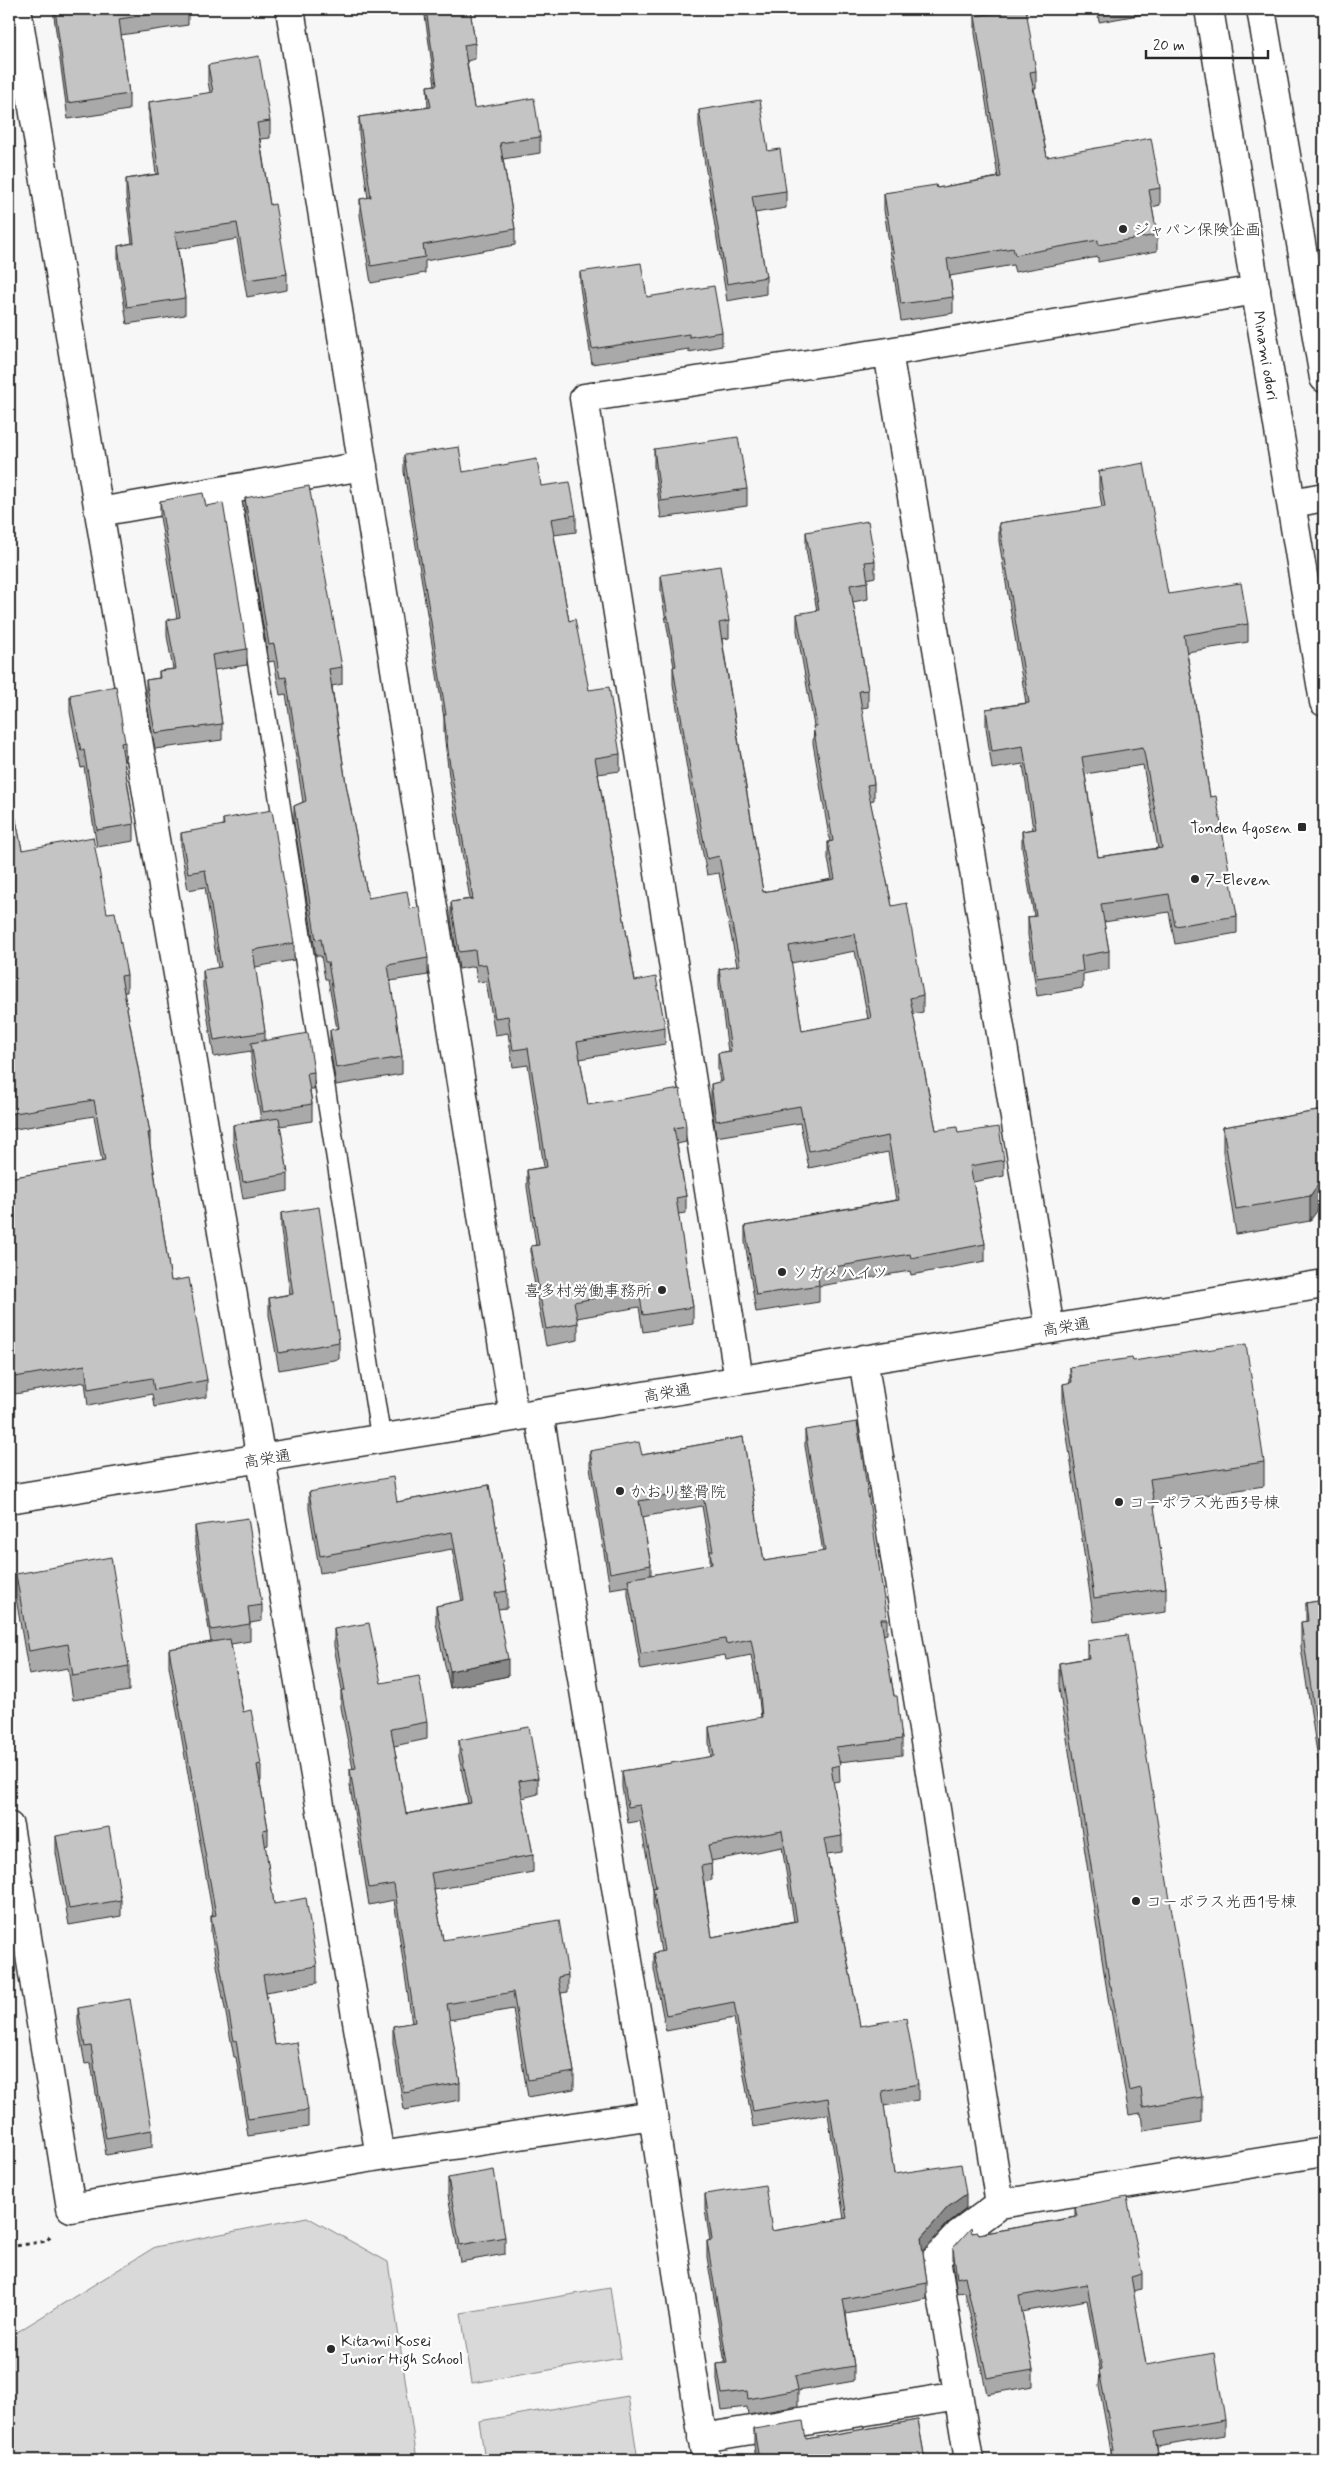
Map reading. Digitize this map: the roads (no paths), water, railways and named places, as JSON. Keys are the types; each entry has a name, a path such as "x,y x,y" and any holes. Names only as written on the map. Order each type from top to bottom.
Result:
{"street":[{"path":"17,9 99,512 380,2156"},
{"path":"290,9 363,466 526,1414 653,2116 704,2449 958,2396"},
{"name":"Minami odori","path":"1209,9 1293,503 1324,702"},
{"path":"1262,9 1324,378"},
{"path":"739,1380 584,398 888,352 1256,290"},
{"path":"888,352 1050,1329"},
{"path":"99,512 363,466"},
{"path":"1293,503 1324,498"},
{"name":"高栄通","path":"9,1499 260,1460 526,1414 1324,1284"},
{"path":"863,1359 1000,2204"},
{"path":"9,1826 11,1855 71,2208 380,2156 653,2116"},
{"path":"969,2460 936,2259 959,2234 1000,2204 1324,2152"}],"lane":[{"path":"230,489 381,1439"}],"place":[{"name":"ジャパン保険企画","path":"1123,229"},
{"name":"Tonden 4gosen","path":"1302,827"},
{"name":"7-Eleven","path":"1195,879"},
{"name":"ソガメハイツ","path":"782,1272"},
{"name":"喜多村労働事務所","path":"662,1290"},
{"name":"かおり整骨院","path":"620,1491"},
{"name":"コーポラス光西3号棟","path":"1119,1502"},
{"name":"コーポラス光西1号棟","path":"1136,1901"},
{"name":"Kitami Kosei Junior High School","path":"331,2349"}]}
